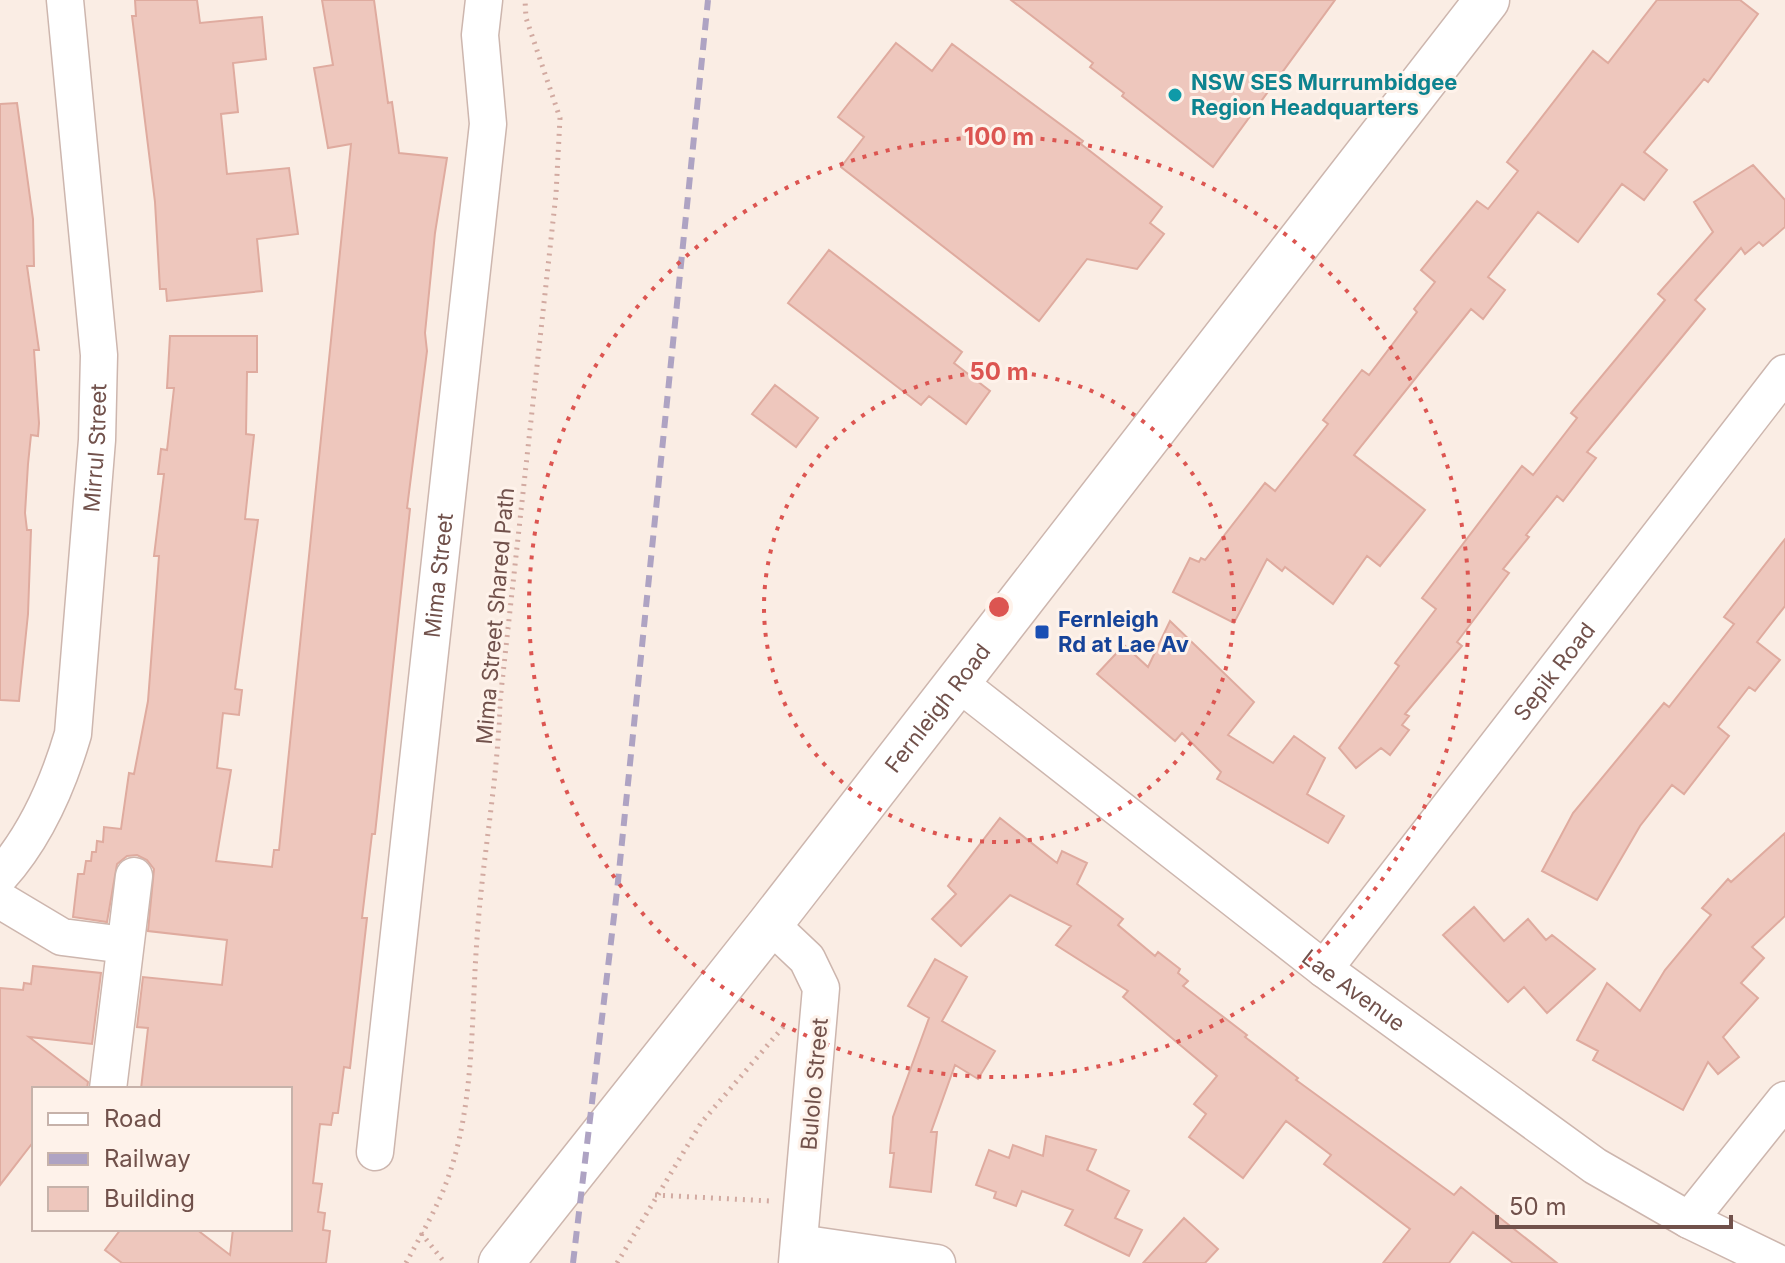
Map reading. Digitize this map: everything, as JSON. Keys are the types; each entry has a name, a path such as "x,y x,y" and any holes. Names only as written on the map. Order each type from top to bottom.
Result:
{"street":[{"name":"Mirrul Street","path":"0,876 46,807 61,775 73,734 97,440 99,355 65,0"},
{"name":"Mima Street","path":"375,1152 488,124 480,35 484,0"},
{"name":"Fernleigh Road","path":"501,1263 770,924 1487,0"},
{"name":"Sepik Road","path":"1324,969 1785,373"},
{"name":"Lae Avenue","path":"956,681 1324,969 1595,1166 1689,1220 1778,1263"},
{"path":"108,1087 134,876"},
{"path":"0,900 62,937 125,945"},
{"name":"Bulolo Street","path":"770,924 807,959 821,988 798,1253"},
{"path":"1689,1220 1785,1100"},
{"path":"798,1253 937,1263"}],"path":[{"name":"Mima Street Shared Path","path":"406,1263 448,1178 467,1084 476,999 476,940 499,753 500,701 562,136 556,101 526,18 525,0"},
{"path":"617,1263 655,1195 701,1123 821,988"},
{"path":"655,1195 780,1202"},
{"path":"421,1233 445,1263"}],"building":[{"path":"135,0 197,0 200,23 262,17 266,59 233,63 238,112 221,114 227,174 289,168 298,234 257,239 262,291 167,301 166,289 160,289 155,202 132,16 136,16"},
{"path":"322,0 374,0 388,103 392,102 399,153 447,158 435,233 425,333 427,351 407,508 410,509 375,834 372,834 362,918 367,918 350,1068 344,1067 338,1113 333,1113 331,1125 320,1124 313,1183 322,1184 318,1212 325,1213 323,1230 330,1231 326,1263 122,1263 105,1250 119,1231 199,1231 230,1255 233,1231 292,1231 292,1087 141,1087 148,1028 137,1027 143,977 222,985 227,940 148,931 154,869 147,860 137,855 127,856 117,864 107,922 73,917 78,874 84,874 86,861 91,861 92,852 96,852 97,841 103,842 104,827 121,829 129,773 134,774 148,701 159,556 154,556 164,474 158,474 161,449 167,450 174,388 167,388 170,336 257,336 257,372 247,372 246,434 254,435 245,519 258,520 235,689 242,690 239,715 223,713 217,768 231,770 216,861 272,867 274,850 279,850 351,144 328,148 314,68 333,65"},
{"path":"1011,0 1335,0 1213,167 1122,96 1124,93 1090,67 1093,63"},
{"path":"1657,0 1740,0 1758,14 1708,82 1704,79 1644,152 1667,170 1644,200 1622,184 1578,242 1538,212 1488,277 1505,290 1483,319 1471,309 1354,455 1425,510 1380,566 1367,556 1333,604 1285,567 1282,571 1267,559 1234,623 1173,592 1190,558 1199,562 1201,558 1205,560 1265,483 1275,491 1328,424 1323,420 1362,370 1369,375 1417,312 1414,309 1435,282 1421,270 1477,201 1488,209 1518,171 1507,162 1593,51 1608,63"},
{"path":"896,43 932,71 952,44 1083,141 1081,144 1162,207 1150,223 1164,234 1137,269 1087,259 1039,321 841,167 864,137 838,117"},
{"path":"17,103 33,219 34,266 27,266 39,350 34,350 39,423 38,436 31,435 28,464 25,513 27,530 31,530 28,614 19,701 0,700 0,104"},
{"path":"1753,165 1785,200 1785,227 1763,246 1759,242 1745,254 1741,248 1695,300 1705,309 1587,452 1596,458 1563,501 1557,496 1526,535 1529,537 1503,569 1509,573 1457,642 1462,646 1405,714 1409,716 1402,725 1409,730 1390,755 1381,748 1356,768 1339,748 1399,666 1395,663 1436,609 1422,598 1522,466 1533,475 1577,418 1571,413 1665,300 1658,294 1713,232 1694,202"},
{"path":"829,250 962,352 954,363 990,391 966,424 929,396 921,405 788,303"},
{"path":"775,385 818,418 796,447 752,414"},
{"path":"1785,539 1785,606 1757,642 1780,660 1755,691 1749,687 1718,727 1729,736 1684,794 1672,785 1640,826 1597,900 1542,871 1573,813 1664,703 1669,707 1734,624 1724,617"},
{"path":"1170,621 1254,702 1228,735 1273,763 1294,736 1325,758 1307,794 1344,816 1328,843 1217,779 1221,772 1182,733 1175,741 1097,674 1124,645 1148,667"},
{"path":"1000,818 1057,863 1062,851 1087,863 1077,884 1123,919 1118,925 1155,956 1158,952 1180,969 1178,973 1188,981 1183,986 1247,1035 1245,1037 1298,1078 1296,1080 1454,1195 1461,1187 1557,1263 1513,1263 1473,1232 1449,1263 1383,1263 1410,1229 1324,1164 1331,1155 1286,1121 1243,1178 1189,1137 1206,1114 1194,1104 1217,1076 1123,997 1128,991 1056,945 1071,926 1010,895 961,946 932,919 956,894 948,886"},
{"path":"1785,833 1785,916 1752,947 1764,958 1741,983 1758,998 1723,1037 1739,1057 1718,1074 1708,1062 1683,1110 1593,1060 1598,1051 1577,1040 1607,983 1640,1011 1665,970 1711,915 1702,908 1728,879 1731,882"},
{"path":"1474,907 1504,941 1528,919 1546,940 1552,935 1595,969 1547,1013 1524,987 1508,1002 1443,935"},
{"path":"935,959 967,977 942,1021 995,1051 978,1079 955,1065 931,1132 937,1132 931,1192 890,1187 894,1153 890,1153 893,1117 929,1018 908,1006"},
{"path":"33,966 101,973 92,1044 29,1037 88,1082 87,1087 32,1087 32,1144 0,1185 0,988 23,990 24,983 31,984"},
{"path":"1046,1136 1096,1150 1087,1170 1129,1191 1115,1218 1142,1230 1129,1256 1065,1225 1073,1210 1022,1191 1016,1206 994,1198 996,1192 976,1185 989,1150 1009,1158 1013,1145 1043,1156"},
{"path":"1184,1218 1218,1249 1205,1263 1143,1263"}],"railway":[{"path":"573,1263 617,891 708,0"}],"place":[{"name":"NSW SES Murrumbidgee Region Headquarters","path":"1175,95"},
{"name":"Fernleigh Rd at Lae Av","path":"1042,632"}]}
